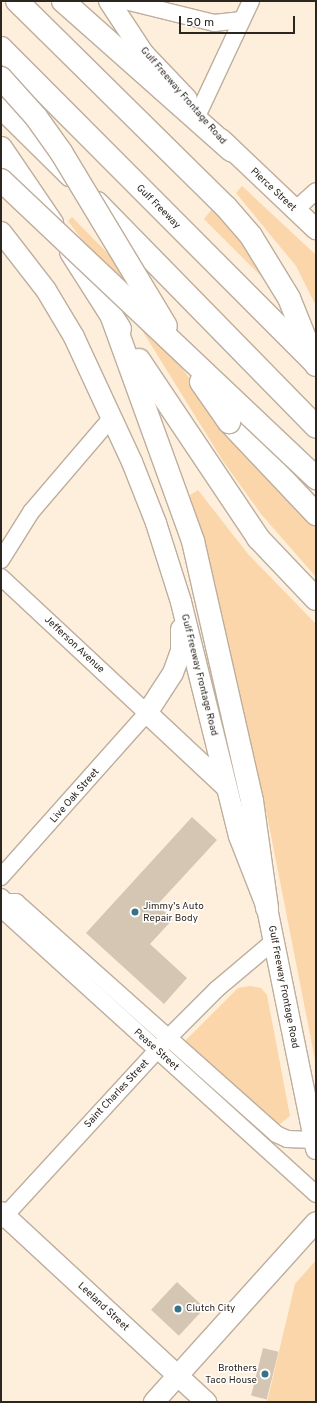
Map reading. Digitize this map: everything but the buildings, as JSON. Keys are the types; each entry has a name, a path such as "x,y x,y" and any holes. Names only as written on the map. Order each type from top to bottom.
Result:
{"highway":[{"path":"17,1 202,184 251,236 274,271 301,321 316,365"},
{"path":"63,1 231,150"},
{"name":"Gulf Freeway","path":"1,48 316,365"},
{"path":"1,78 36,117 61,152 198,378 229,422 316,514"},
{"path":"1,107 316,427"},
{"path":"1,148 213,474 258,538 316,599"},
{"path":"1,180 316,478"},
{"path":"112,317 194,541 252,802 266,908"}],"main road":[{"name":"Gulf Freeway Frontage Road","path":"109,1 144,54 199,112 231,150"},
{"name":"Pierce Street","path":"231,150 316,229"},
{"name":"Gulf Freeway Frontage Road","path":"1,232 46,290 70,330 112,417 156,523 181,602 239,836 266,908 315,1145"},
{"path":"181,602 181,651 173,673 147,713 226,787"},
{"name":"Leeland Street","path":"2,1216 206,1402"},
{"path":"154,1402 316,1222"}],"street":[{"path":"125,1 214,23 242,20"},
{"path":"199,112 251,1"},
{"path":"296,210 316,191"},
{"path":"1,560 31,512 112,417"},
{"name":"Jefferson Avenue","path":"1,577 147,713"},
{"name":"Live Oak Street","path":"1,876 147,713"},
{"name":"Pease Street","path":"315,1145 287,1140 276,1134 16,902 3,900 5,912 316,1194"},
{"name":"Saint Charles Street","path":"2,1216 169,1037 217,989 274,941"}],"shaded area":[{"path":"242,186 316,255 316,306 296,266 236,193"},
{"path":"212,209 232,229 272,287 204,219"},
{"path":"72,217 124,270 167,347 222,424 316,524 316,577 261,514 223,461 104,269 68,221"},
{"path":"198,490 248,554 316,624 316,1065 267,815 251,759 211,570 190,495"},
{"path":"250,986 261,988 267,995 290,1116 280,1124 275,1124 188,1048 185,1041 238,988"},
{"path":"316,1260 316,1402 267,1402 295,1284"}],"place":[{"name":"Jimmy's Auto Repair Body","path":"135,912"},
{"name":"Clutch City","path":"178,1309"},
{"name":"Brothers Taco House","path":"265,1374"}]}
